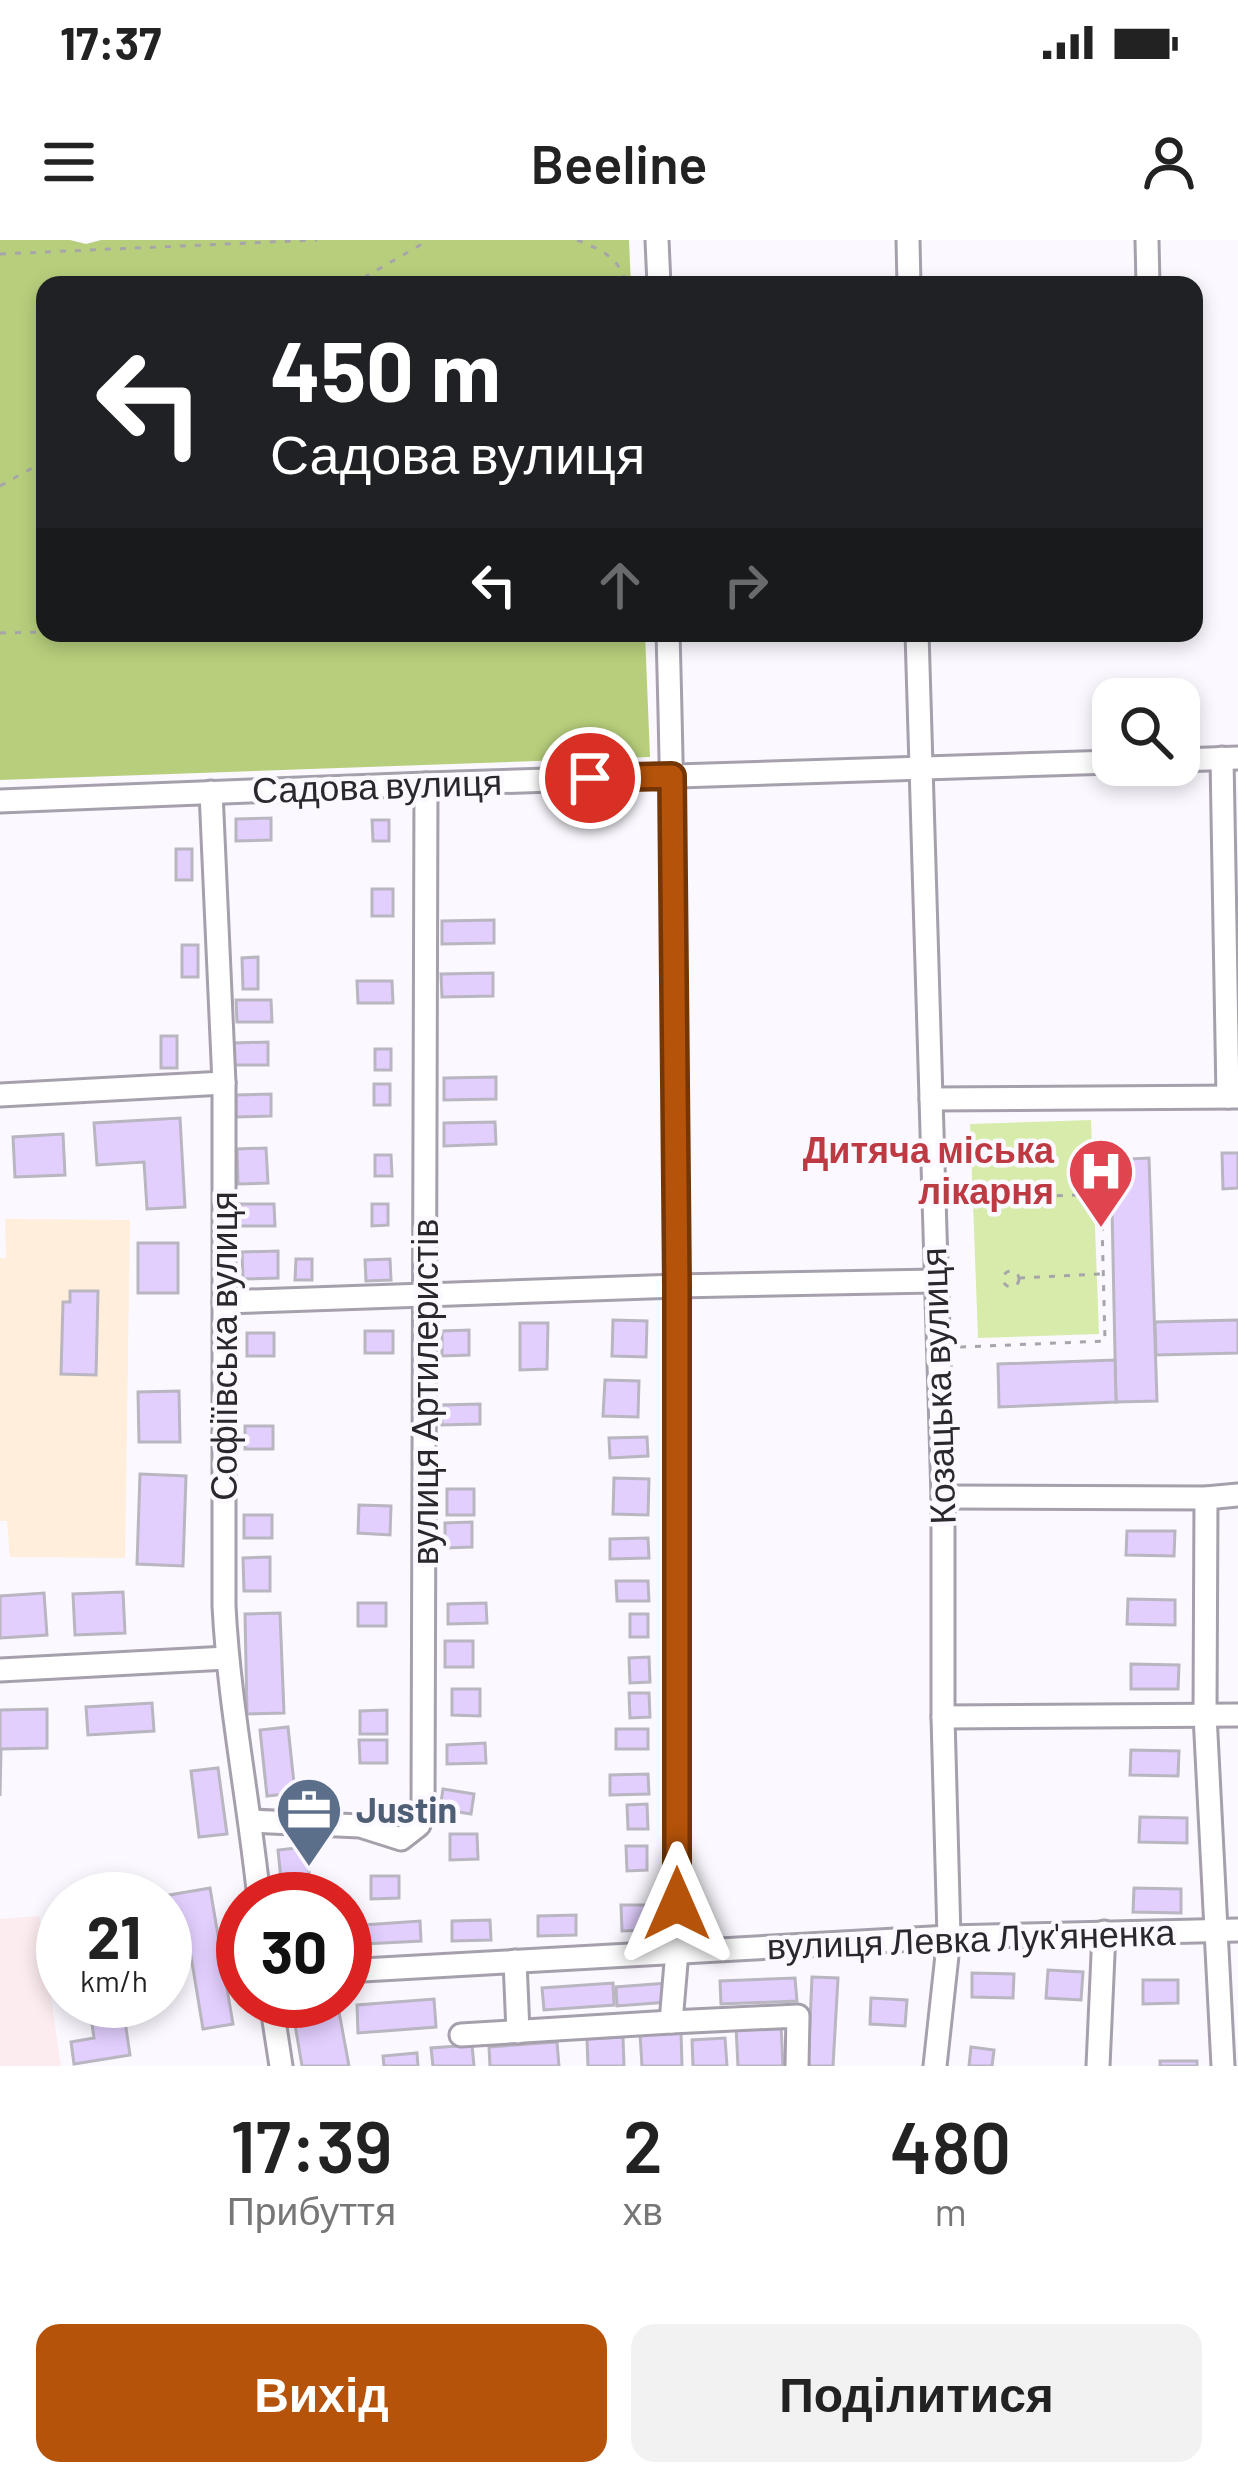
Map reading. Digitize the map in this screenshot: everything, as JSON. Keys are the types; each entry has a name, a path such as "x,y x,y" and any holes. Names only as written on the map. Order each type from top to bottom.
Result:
{"street":[{"path":"657,240 658,276"},
{"path":"908,240 909,276"},
{"path":"1148,240 1148,276"},
{"path":"668,642 677,1286 677,1952 671,2022"},
{"name":"Козацька вулиця","path":"916,642 943,1497 949,1937 935,2066"},
{"path":"931,1099 1233,1097 1230,758 1200,759"},
{"name":"Садова вулиця","path":"0,801 1092,763"},
{"name":"вулиця Артилеристів","path":"251,1822 360,1826 401,1838 419,1825 423,1810 426,784"},
{"name":"Софіївська вулиця","path":"211,792 224,1083 224,1606 256,1872"},
{"path":"0,1095 224,1083"},
{"path":"224,1302 934,1281"},
{"path":"943,1497 1238,1495"},
{"path":"1206,1498 1205,1715 1227,1930 1223,2066"},
{"path":"0,1670 227,1658"},
{"path":"943,1718 1238,1714"},
{"name":"вулиця Левка Лук'яненка","path":"372,1969 949,1937 1227,1930"},
{"path":"1098,2066 1104,1932"},
{"path":"515,1961 518,2032"},
{"path":"460,2035 797,2016 797,2066"},
{"path":"275,2028 281,2066"}],"path":[{"path":"0,254 317,240"},
{"path":"367,276 429,240"},
{"path":"577,240 607,252 625,276"},
{"path":"0,486 36,466"},
{"path":"0,633 36,632"},
{"path":"960,1347 1105,1340 1100,1146"},
{"path":"982,1199 1101,1193"},
{"path":"1019,1278 1103,1274"}],"shaded area":[{"path":"5,1219 130,1220 125,1558 10,1557 7,1521 0,1521 0,1258 6,1258"},
{"path":"36,1916 36,2028 55,2028 61,2066 0,2066 0,1919"}],"green space":[{"path":"0,240 86,244 101,240 629,240 631,276 36,276 36,642 645,642 650,757 0,780"},
{"path":"1091,1120 1099,1334 978,1338 970,1124"}],"building":[{"path":"271,818 271,840 236,841 236,819"},
{"path":"372,820 389,820 389,841 373,841"},
{"path":"176,849 192,849 192,880 176,880"},
{"path":"372,889 393,889 393,916 372,916"},
{"path":"494,920 494,943 442,944 442,921"},
{"path":"182,945 198,945 198,977 182,977"},
{"path":"258,957 258,989 243,989 242,958"},
{"path":"493,973 493,996 442,997 441,974"},
{"path":"357,981 392,981 393,1003 358,1003"},
{"path":"236,1000 271,1000 272,1022 237,1022"},
{"path":"161,1036 177,1036 177,1068 161,1068"},
{"path":"268,1042 268,1065 233,1065 233,1043"},
{"path":"375,1049 391,1049 391,1070 375,1070"},
{"path":"496,1077 496,1099 444,1100 444,1078"},
{"path":"374,1084 390,1084 390,1105 374,1105"},
{"path":"271,1094 271,1116 236,1117 236,1095"},
{"path":"180,1118 185,1207 147,1209 144,1162 97,1165 94,1123"},
{"path":"495,1122 496,1144 444,1146 444,1123"},
{"path":"63,1134 65,1175 15,1177 13,1137"},
{"path":"266,1148 268,1183 238,1184 237,1149"},
{"path":"1222,1153 1238,1153 1238,1188 1223,1189"},
{"path":"375,1155 391,1155 392,1176 375,1176"},
{"path":"1149,1158 1157,1401 1116,1402 1111,1160"},
{"path":"239,1204 274,1204 275,1226 239,1226"},
{"path":"372,1204 388,1204 388,1225 372,1226"},
{"path":"138,1243 178,1243 178,1293 138,1293"},
{"path":"278,1251 278,1278 243,1279 242,1252"},
{"path":"296,1259 312,1259 312,1280 295,1280"},
{"path":"390,1259 391,1280 366,1281 365,1260"},
{"path":"70,1291 98,1291 96,1375 61,1374 63,1302 70,1302"},
{"path":"613,1320 647,1321 646,1357 612,1356"},
{"path":"1238,1320 1238,1353 1156,1355 1155,1322"},
{"path":"520,1323 548,1323 547,1369 520,1370"},
{"path":"469,1330 469,1355 442,1356 442,1331"},
{"path":"365,1331 393,1331 393,1353 365,1353"},
{"path":"247,1333 274,1333 274,1356 247,1356"},
{"path":"1115,1360 1116,1402 999,1407 998,1364"},
{"path":"605,1380 639,1381 638,1417 603,1416"},
{"path":"179,1391 180,1442 139,1442 138,1392"},
{"path":"480,1404 480,1424 442,1425 441,1405"},
{"path":"245,1426 273,1426 273,1449 245,1449"},
{"path":"647,1437 648,1456 610,1458 609,1438"},
{"path":"140,1474 186,1476 183,1566 137,1564"},
{"path":"614,1478 649,1479 648,1515 613,1514"},
{"path":"447,1489 474,1489 474,1515 447,1515"},
{"path":"359,1505 391,1506 390,1535 358,1533"},
{"path":"244,1515 272,1515 272,1538 244,1538"},
{"path":"472,1522 472,1547 445,1548 445,1523"},
{"path":"1127,1531 1175,1531 1174,1556 1126,1555"},
{"path":"648,1538 649,1558 610,1559 610,1539"},
{"path":"270,1557 270,1591 244,1591 243,1558"},
{"path":"616,1581 648,1581 649,1601 617,1601"},
{"path":"123,1592 125,1633 75,1635 73,1594"},
{"path":"44,1593 47,1635 0,1638 0,1596"},
{"path":"1128,1599 1175,1600 1175,1625 1127,1624"},
{"path":"358,1603 386,1603 386,1626 358,1626"},
{"path":"486,1603 487,1623 448,1624 448,1604"},
{"path":"280,1613 284,1713 247,1714 245,1614"},
{"path":"630,1614 648,1614 648,1637 630,1637"},
{"path":"445,1641 473,1641 473,1667 445,1667"},
{"path":"649,1657 650,1682 630,1683 629,1658"},
{"path":"1131,1664 1179,1665 1178,1689 1131,1689"},
{"path":"452,1689 480,1689 480,1716 452,1715"},
{"path":"629,1693 649,1693 650,1717 630,1718"},
{"path":"152,1703 154,1731 88,1735 86,1707"},
{"path":"47,1709 47,1748 1,1749 0,1796 0,1710"},
{"path":"387,1710 387,1734 360,1734 360,1711"},
{"path":"288,1727 295,1793 267,1796 260,1730"},
{"path":"616,1729 648,1729 648,1749 616,1749"},
{"path":"359,1740 387,1740 387,1763 360,1763"},
{"path":"485,1743 486,1763 447,1764 447,1745"},
{"path":"1131,1750 1179,1751 1178,1776 1130,1775"},
{"path":"218,1768 227,1834 199,1837 191,1771"},
{"path":"648,1774 649,1794 610,1795 610,1775"},
{"path":"443,1789 474,1794 471,1814 440,1809"},
{"path":"647,1804 648,1829 628,1829 627,1805"},
{"path":"1140,1817 1187,1818 1187,1843 1139,1842"},
{"path":"450,1834 477,1834 478,1859 450,1860"},
{"path":"626,1846 647,1846 647,1870 627,1871"},
{"path":"306,1847 309,1872 280,1872 278,1850"},
{"path":"372,1876 399,1876 399,1898 372,1899"},
{"path":"210,1888 216,1923 216,2027 203,2029 192,1962 192,1891"},
{"path":"1134,1888 1181,1889 1181,1913 1133,1912"},
{"path":"621,1905 649,1905 649,1930 622,1931"},
{"path":"576,1915 576,1935 538,1936 538,1916"},
{"path":"490,1920 491,1940 452,1941 452,1921"},
{"path":"420,1921 421,1941 372,1944 372,1924"},
{"path":"1048,1970 1083,1972 1081,2000 1046,1998"},
{"path":"972,1973 1014,1974 1013,1998 972,1997"},
{"path":"812,1977 838,1978 833,2066 808,2066"},
{"path":"795,1978 797,2001 721,2004 720,1981"},
{"path":"1143,1980 1178,1980 1178,2003 1143,2004"},
{"path":"613,1983 614,2005 544,2010 542,1988"},
{"path":"667,1983 668,2002 617,2006 616,1987"},
{"path":"871,1998 907,2000 905,2026 870,2024"},
{"path":"434,1999 436,2027 358,2033 358,2028 372,2028 372,2004"},
{"path":"781,2025 783,2066 738,2066 736,2027"},
{"path":"93,2028 126,2028 130,2055 74,2064 71,2042 94,2038"},
{"path":"296,2028 342,2028 349,2066 302,2066"},
{"path":"681,2032 682,2066 642,2066 640,2034"},
{"path":"623,2037 624,2066 588,2066 587,2039"},
{"path":"725,2038 727,2066 693,2066 692,2040"},
{"path":"557,2042 559,2066 490,2066 489,2047"},
{"path":"472,2045 474,2066 433,2066 431,2048"},
{"path":"971,2047 994,2050 992,2066 969,2066"},
{"path":"417,2053 418,2066 384,2066 383,2056"},
{"path":"1160,2061 1197,2061 1197,2066 1160,2066"}],"place":[{"name":"Дитяча міська лікарня","path":"1101,1230"},
{"name":"Justin","path":"309,1869"}],"route":[{"path":"590,778 672,776 677,1904"}]}
